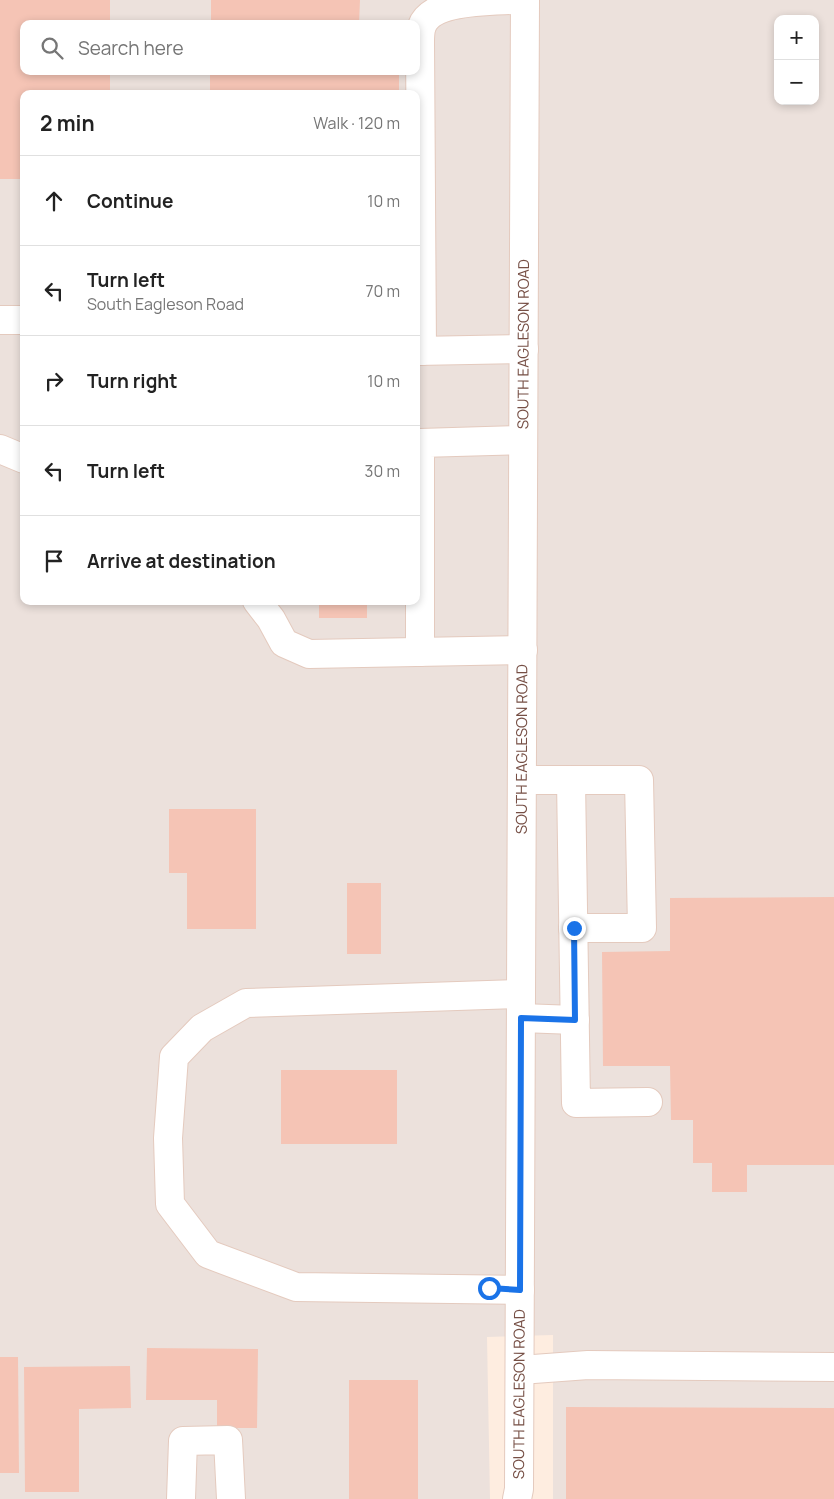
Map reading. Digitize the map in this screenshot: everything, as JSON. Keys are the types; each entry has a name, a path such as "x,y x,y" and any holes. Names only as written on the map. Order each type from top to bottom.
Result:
{"street":[{"path":"420,52 422,25 432,13 446,6 468,2 512,0"},
{"name":"SOUTH EAGLESON ROAD","path":"517,1499 519,1490 520,1370 525,0"},
{"path":"420,75 420,90"},
{"path":"0,320 20,320"},
{"path":"420,351 524,349"},
{"path":"420,652 420,443 523,440"},
{"path":"0,449 20,457"},
{"path":"260,605 271,619 284,643 309,654 523,650"},
{"path":"522,780 639,780 642,928 574,928"},
{"path":"572,780 576,1103 648,1102"},
{"path":"520,1290 296,1287 208,1254 170,1204 168,1138 174,1057 202,1028 246,1004 521,1006 575,1020"},
{"path":"520,1370 588,1366 834,1367"},
{"path":"182,1499 183,1441 228,1440 230,1499"}],"shaded area":[{"path":"0,0 834,0 834,1499 553,1499 553,1335 487,1337 490,1499 0,1499"}],"building":[{"path":"0,0 110,0 110,20 20,20 20,75 110,75 110,90 20,90 20,179 0,179"},
{"path":"211,0 360,0 359,20 211,20"},
{"path":"210,75 399,75 399,90 210,90"},
{"path":"319,605 367,605 367,618 319,618"},
{"path":"169,809 256,809 256,929 187,929 187,873 169,873"},
{"path":"347,883 381,883 381,954 347,954"},
{"path":"834,897 834,1165 747,1165 747,1192 712,1192 712,1163 693,1163 693,1120 671,1120 670,1066 603,1066 602,952 670,951 670,898"},
{"path":"281,1070 397,1070 397,1144 281,1144"},
{"path":"147,1348 258,1349 257,1428 217,1428 217,1400 146,1400"},
{"path":"0,1357 18,1357 19,1473 0,1473"},
{"path":"130,1366 131,1408 79,1409 79,1492 25,1492 24,1367"},
{"path":"349,1380 418,1380 418,1499 349,1499"},
{"path":"566,1407 834,1408 834,1499 566,1499"}],"route":[{"path":"489,1288 520,1290 521,1018 575,1020 574,928"}]}
